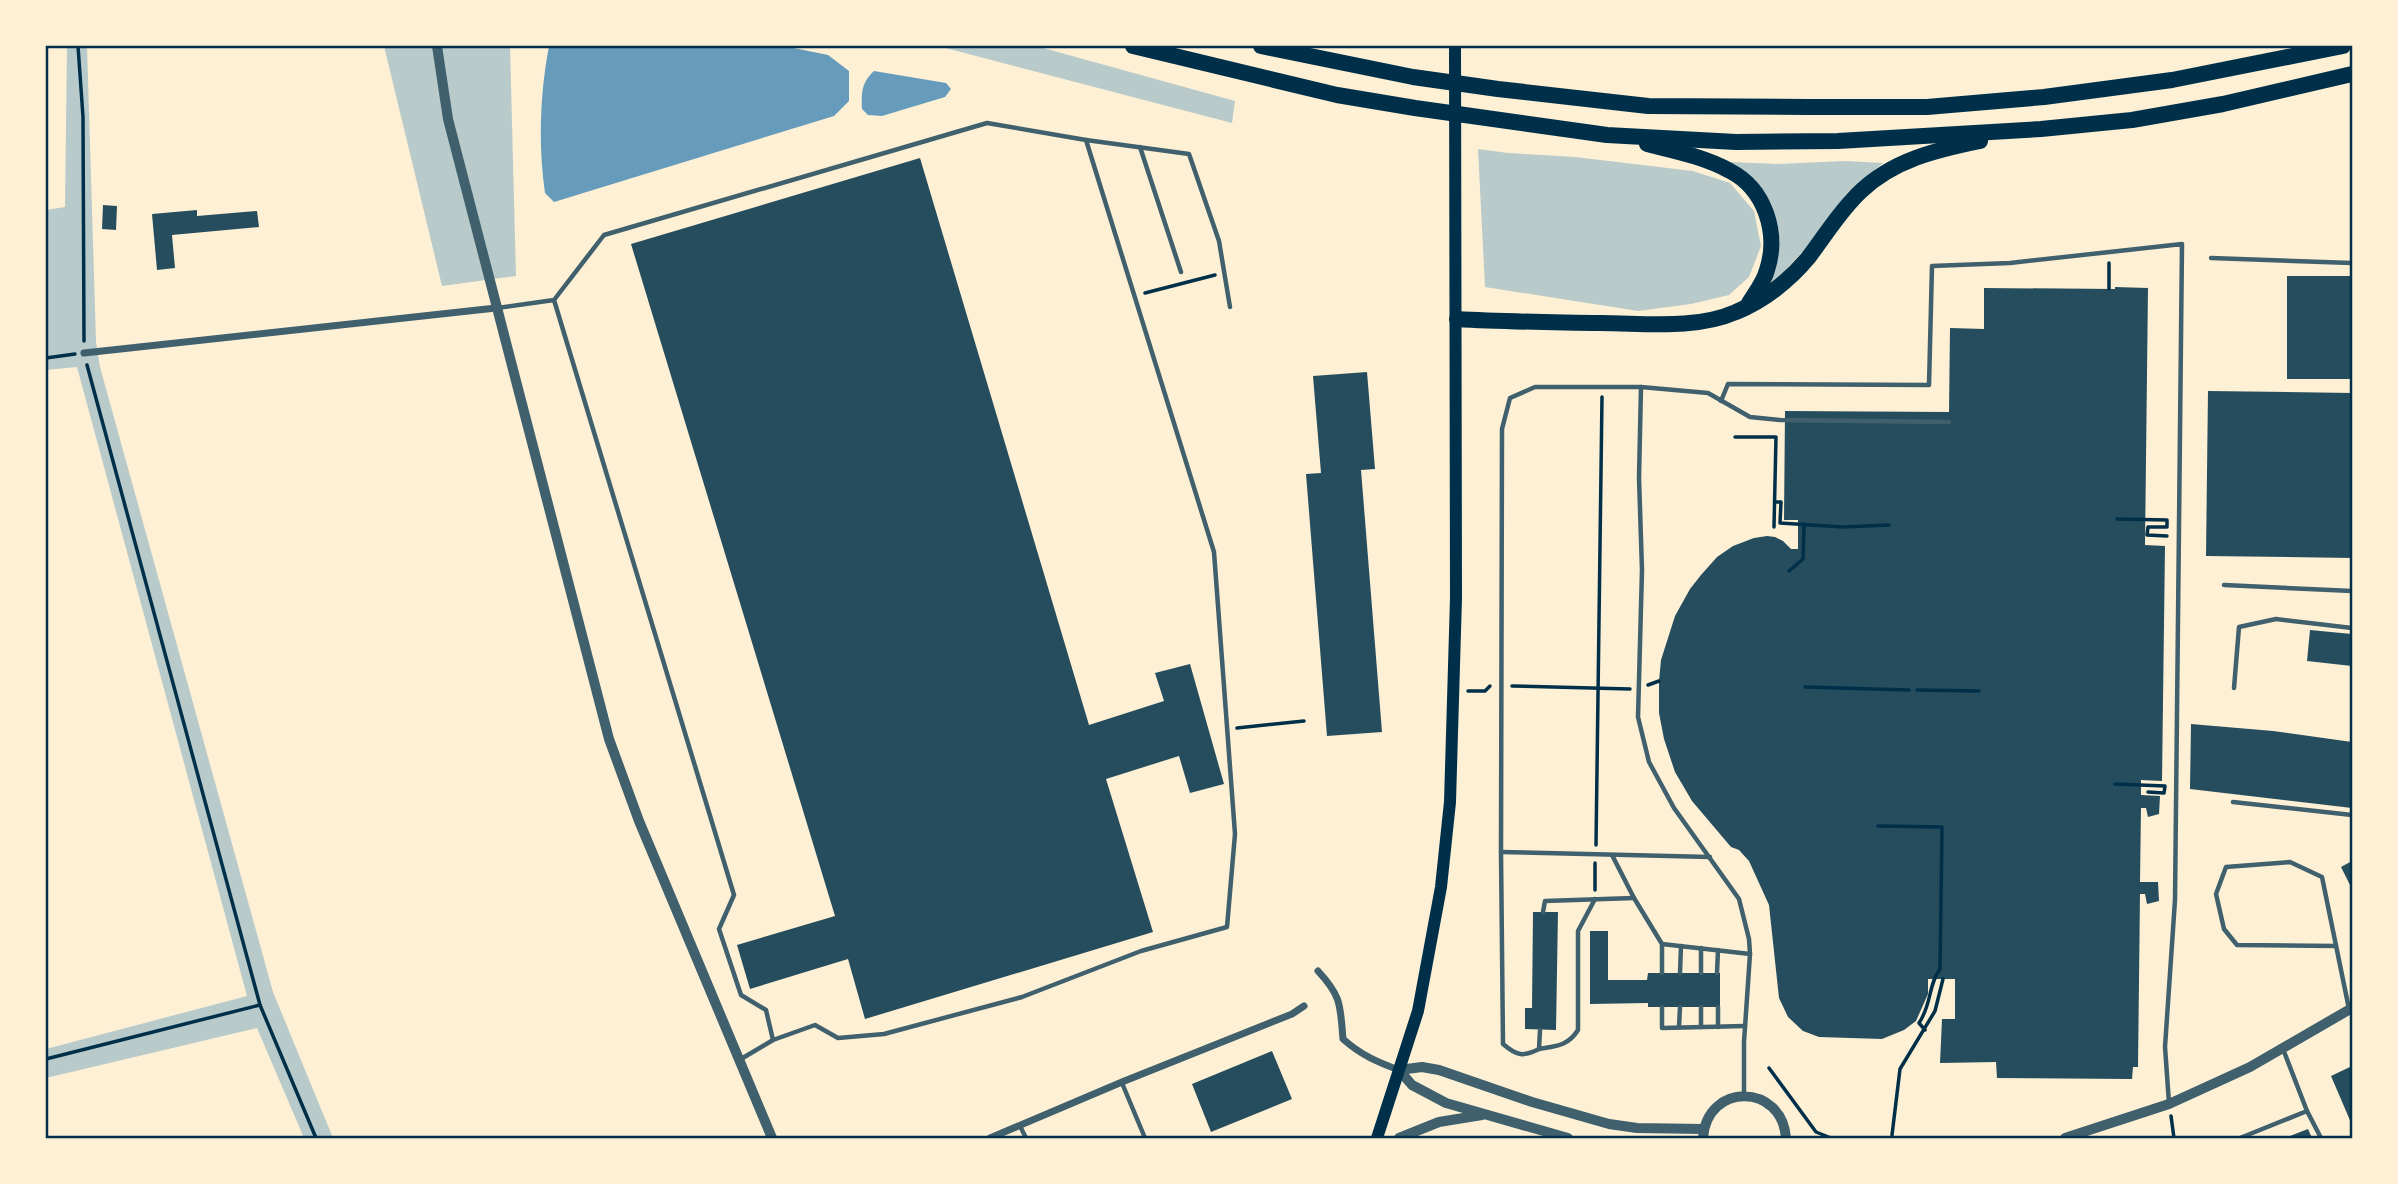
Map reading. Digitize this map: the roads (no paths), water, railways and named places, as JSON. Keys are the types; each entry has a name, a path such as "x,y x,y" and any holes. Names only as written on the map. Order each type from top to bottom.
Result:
{"highway":[{"path":"1133,46 1337,95 1415,108 1607,135 1736,142 1813,141 2040,129 2132,120 2353,74"},
{"path":"1261,46 1413,77 1648,106 1927,107 2044,97 2172,80 2343,46"},
{"path":"1279,46 1297,54"},
{"path":"1457,319 1658,324 1719,318 1746,307 1790,276 1808,258 1836,218 1861,191 1898,164 1938,149 2040,129"},
{"path":"1607,135 1676,151 1712,163 1732,172 1752,189 1766,212 1772,243 1767,270 1746,307"}],"main road":[{"path":"1377,1139 1418,1011 1440,887 1450,802 1456,598 1455,46"}],"street":[{"path":"437,46 448,119 609,739 639,821 772,1139"},
{"path":"84,354 496,308"},
{"path":"1318,971 1334,988 1340,1004 1343,1039 1371,1060 1399,1070 1422,1067 1439,1070 1532,1102 1609,1124 1637,1128 1703,1134 1707,1118 1723,1102 1745,1096 1757,1098 1778,1112 1784,1124 1786,1139"},
{"path":"990,1139 1122,1082 1292,1014 1304,1006"},
{"path":"2065,1139 2169,1104 2250,1067 2351,1009"},
{"path":"1399,1070 1412,1085 1446,1103 1568,1139"},
{"path":"1399,1139 1439,1122 1485,1115"}],"lane":[{"path":"496,308 554,300 604,235 987,123 1189,154 1219,241 1230,307"},
{"path":"739,1060 773,1040 815,1025 838,1038 884,1034 1022,997 1141,951 1227,927 1235,834 1214,552 1086,140"},
{"path":"1140,147 1181,272"},
{"path":"1721,401 1728,384 1929,385 1932,266 2010,263 2182,244 2175,900 2165,1047 2169,1104"},
{"path":"2211,258 2353,263"},
{"path":"554,300 734,895 719,929 741,995 766,1010 773,1040"},
{"path":"1595,899 1578,931 1578,1030 1572,1040 1562,1046 1539,1049 1527,1055 1515,1055 1503,1044 1501,852 1502,429 1510,398 1535,387 1641,387 1709,393 1750,418 1949,422"},
{"path":"1641,387 1639,478 1642,559 1638,717 1649,762 1674,808 1739,899 1750,954 1745,1026 1745,1096"},
{"path":"2224,585 2353,591"},
{"path":"2234,688 2239,627 2276,619 2353,628"},
{"path":"2233,802 2353,815"},
{"path":"1501,852 1711,857"},
{"path":"1612,855 1662,944 1662,973"},
{"path":"2336,946 2237,945 2224,929 2216,894 2226,867 2290,862 2322,877 2351,1009"},
{"path":"1543,912 1545,901 1634,898"},
{"path":"1662,944 1750,954"},
{"path":"1680,973 1681,946"},
{"path":"1701,948 1701,973"},
{"path":"1717,973 1718,950"},
{"path":"1662,1007 1662,1028 1745,1026"},
{"path":"1679,1028 1680,1007"},
{"path":"1701,1007 1701,1027"},
{"path":"1717,1007 1718,1027"},
{"path":"1539,1049 1541,1030"},
{"path":"2283,1049 2320,1139"},
{"path":"1122,1082 1145,1139"},
{"path":"2240,1139 2307,1111"},
{"path":"1020,1126 1026,1139"}],"water":[{"path":"549,46 784,46 828,55 849,71 849,101 834,116 554,202 545,193 541,156 542,101"},
{"path":"874,71 946,83 951,89 945,97 882,116 868,115 862,109 862,92 867,79"}]}
